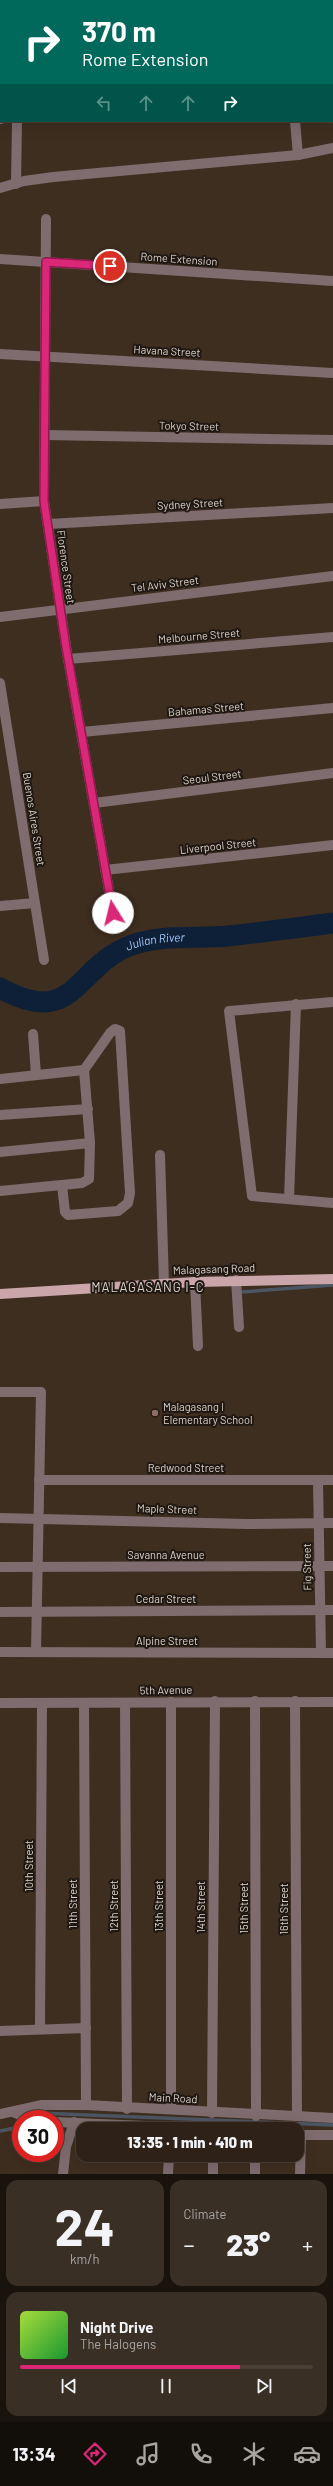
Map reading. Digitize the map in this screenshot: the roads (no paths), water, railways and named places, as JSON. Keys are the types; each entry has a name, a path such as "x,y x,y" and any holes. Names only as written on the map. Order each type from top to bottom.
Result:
{"main road":[{"name":"Malagasang Road","path":"0,1294 164,1283 236,1280 333,1279"}],"street":[{"path":"16,184 17,122"},
{"path":"295,122 298,155"},
{"path":"0,188 53,177 298,155 333,148"},
{"name":"Florence Street","path":"46,219 44,501 59,609 113,913"},
{"name":"Rome Extension","path":"0,259 333,281"},
{"name":"Havana Street","path":"0,354 333,373"},
{"name":"Tokyo Street","path":"45,435 333,440"},
{"path":"0,504 44,501"},
{"name":"Sydney Street","path":"48,524 333,508"},
{"name":"Tel Aviv Street","path":"0,617 333,576"},
{"name":"Melbourne Street","path":"68,659 333,636"},
{"name":"Buenos Aires Street","path":"0,683 44,960"},
{"name":"Bahamas Street","path":"82,732 333,708"},
{"name":"Seoul Street","path":"94,803 333,773"},
{"name":"Liverpool Street","path":"105,870 333,845"},
{"path":"0,906 35,903"},
{"path":"333,1002 229,1011 252,1196 333,1203"},
{"path":"289,1199 296,1004"},
{"path":"0,1191 82,1183 89,1179 90,1143 84,1070 110,1033 118,1029 121,1035 124,1062 130,1193 128,1203 118,1211 68,1215 65,1212 62,1185"},
{"path":"33,1034 36,1075"},
{"path":"0,1079 84,1070"},
{"path":"0,1115 88,1109"},
{"path":"0,1152 90,1143"},
{"path":"160,1155 164,1283"},
{"path":"236,1280 239,1327"},
{"path":"195,1282 198,1346"},
{"path":"0,1392 40,1392 36,1652"},
{"name":"Redwood Street","path":"39,1480 333,1480"},
{"name":"Fig Street","path":"318,1480 321,1653"},
{"name":"Maple Street","path":"0,1518 246,1524 333,1523"},
{"name":"Savanna Avenue","path":"0,1567 333,1566"},
{"name":"Cedar Street","path":"0,1612 333,1610"},
{"name":"Alpine Street","path":"0,1652 333,1653"},
{"name":"5th Avenue","path":"0,1703 42,1704 215,1701 333,1702"},
{"name":"14th Street","path":"212,2113 215,1701"},
{"name":"15th Street","path":"255,1701 256,2116"},
{"name":"13th Street","path":"170,2108 171,1702"},
{"name":"16th Street","path":"295,1702 297,2116"},
{"name":"11th Street","path":"84,1703 86,2105"},
{"name":"12th Street","path":"125,1703 127,2109"},
{"name":"10th Street","path":"40,2029 42,1704"},
{"path":"0,2031 86,2028"},
{"name":"Main Road","path":"21,2110 42,2105 86,2105 127,2109 170,2108 256,2116 333,2118"},
{"name":"Main Road","path":"0,2114 12,2112"},
{"path":"63,2174 66,2148 74,2122 64,2122"},
{"path":"304,2135 333,2135"},
{"path":"168,2174 169,2162"},
{"path":"213,2162 213,2174"},
{"path":"255,2162 255,2174"},
{"path":"300,2162 300,2174"}],"waterway":[{"name":"Julian River","path":"0,988 25,999 45,1002 60,998 73,990 98,966 113,955 132,945 156,939 228,936 333,923"},
{"path":"242,1292 333,1285"},
{"path":"64,2114 333,2125"},
{"path":"0,2131 12,2129"}],"place":[{"name":"Malagasang I Elementary School","path":"155,1413"}],"district":[{"name":"MALAGASANG I-C","path":"148,1287"}]}
